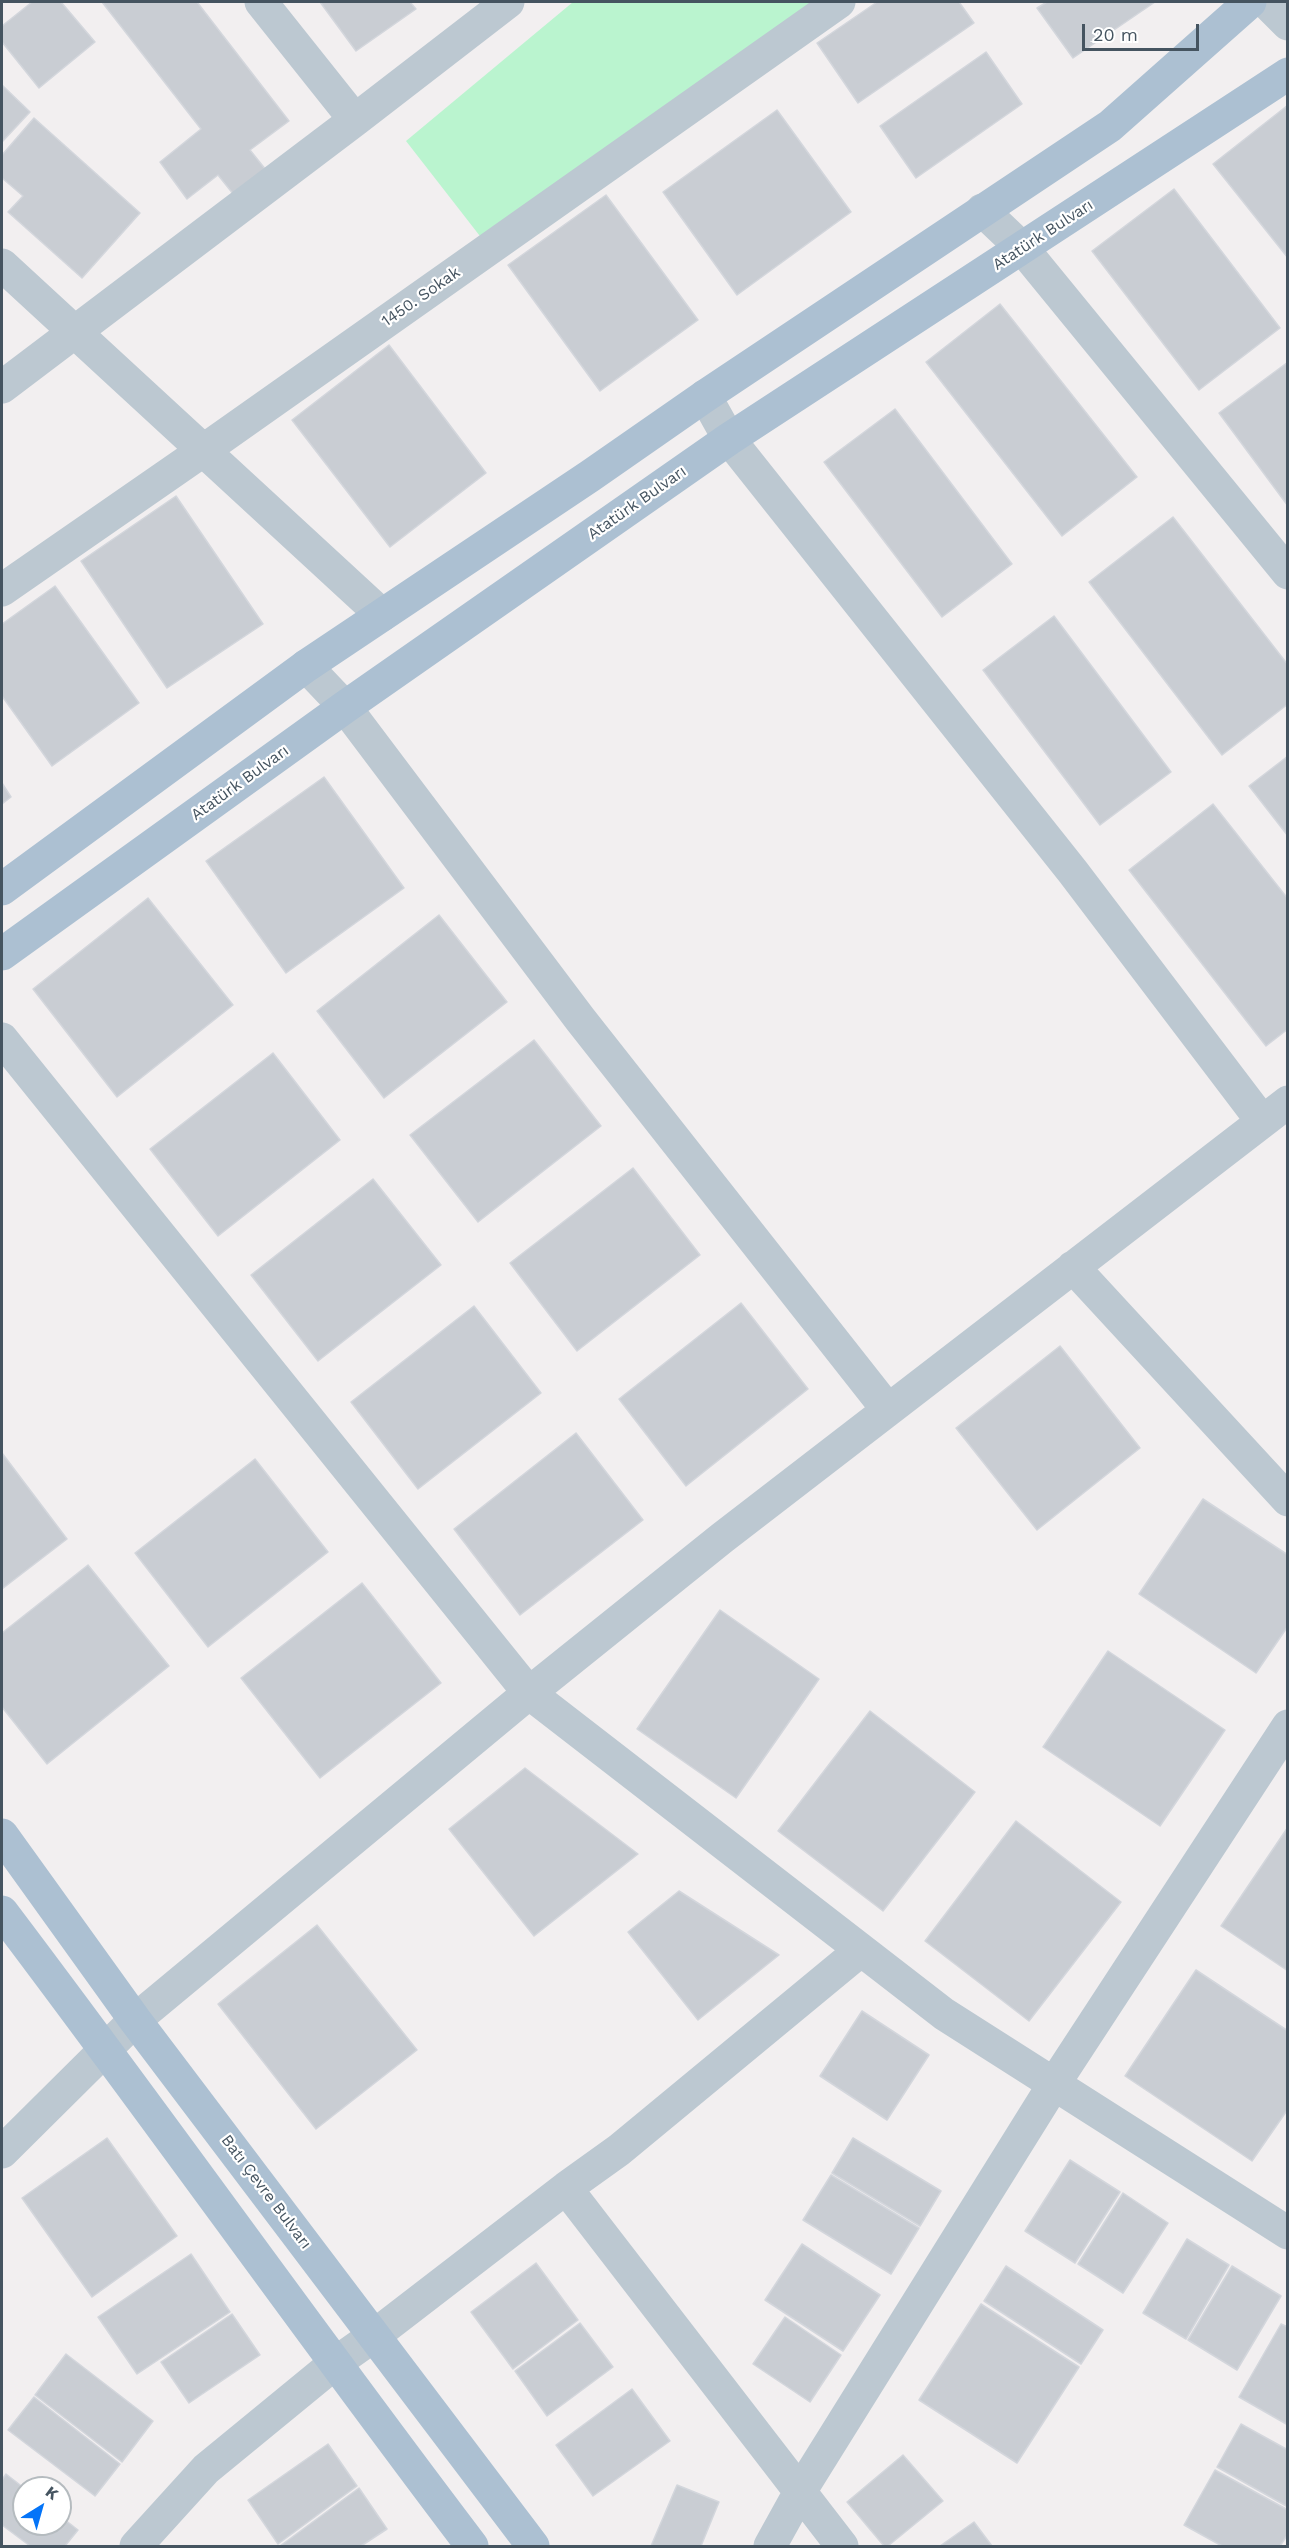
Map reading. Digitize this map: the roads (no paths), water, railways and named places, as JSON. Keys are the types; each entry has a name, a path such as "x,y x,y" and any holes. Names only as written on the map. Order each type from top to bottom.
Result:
{"main road":[{"path":"2,889 306,666 1110,126 1250,2"},
{"name":"Atatürk Bulvarı","path":"2,954 345,707 729,439 1023,249 1287,74"},
{"name":"Batı Çevre Bulvarı","path":"2,1835 135,2020 532,2547"},
{"path":"2,1912 106,2050 334,2364 472,2547"}],"street":[{"path":"261,2 355,120"},
{"path":"2,387 76,333 508,2"},
{"name":"1450. Sokak","path":"2,590 839,2"},
{"path":"1266,2 1287,24"},
{"path":"982,210 1023,249 1287,573"},
{"path":"2,265 382,615"},
{"path":"705,396 729,439 1073,872 1262,1121"},
{"path":"306,666 345,707 580,1019 888,1410"},
{"path":"2,1039 529,1693 944,2014 1287,2233"},
{"path":"2,2152 135,2020 529,1693 722,1538 1287,1102"},
{"path":"1074,1267 1287,1500"},
{"path":"770,2547 801,2490 1053,2084 1287,1726"},
{"path":"136,2547 206,2469 334,2364 375,2336 566,2188 619,2150 861,1950"},
{"path":"566,2188 801,2490 842,2547"}]}
